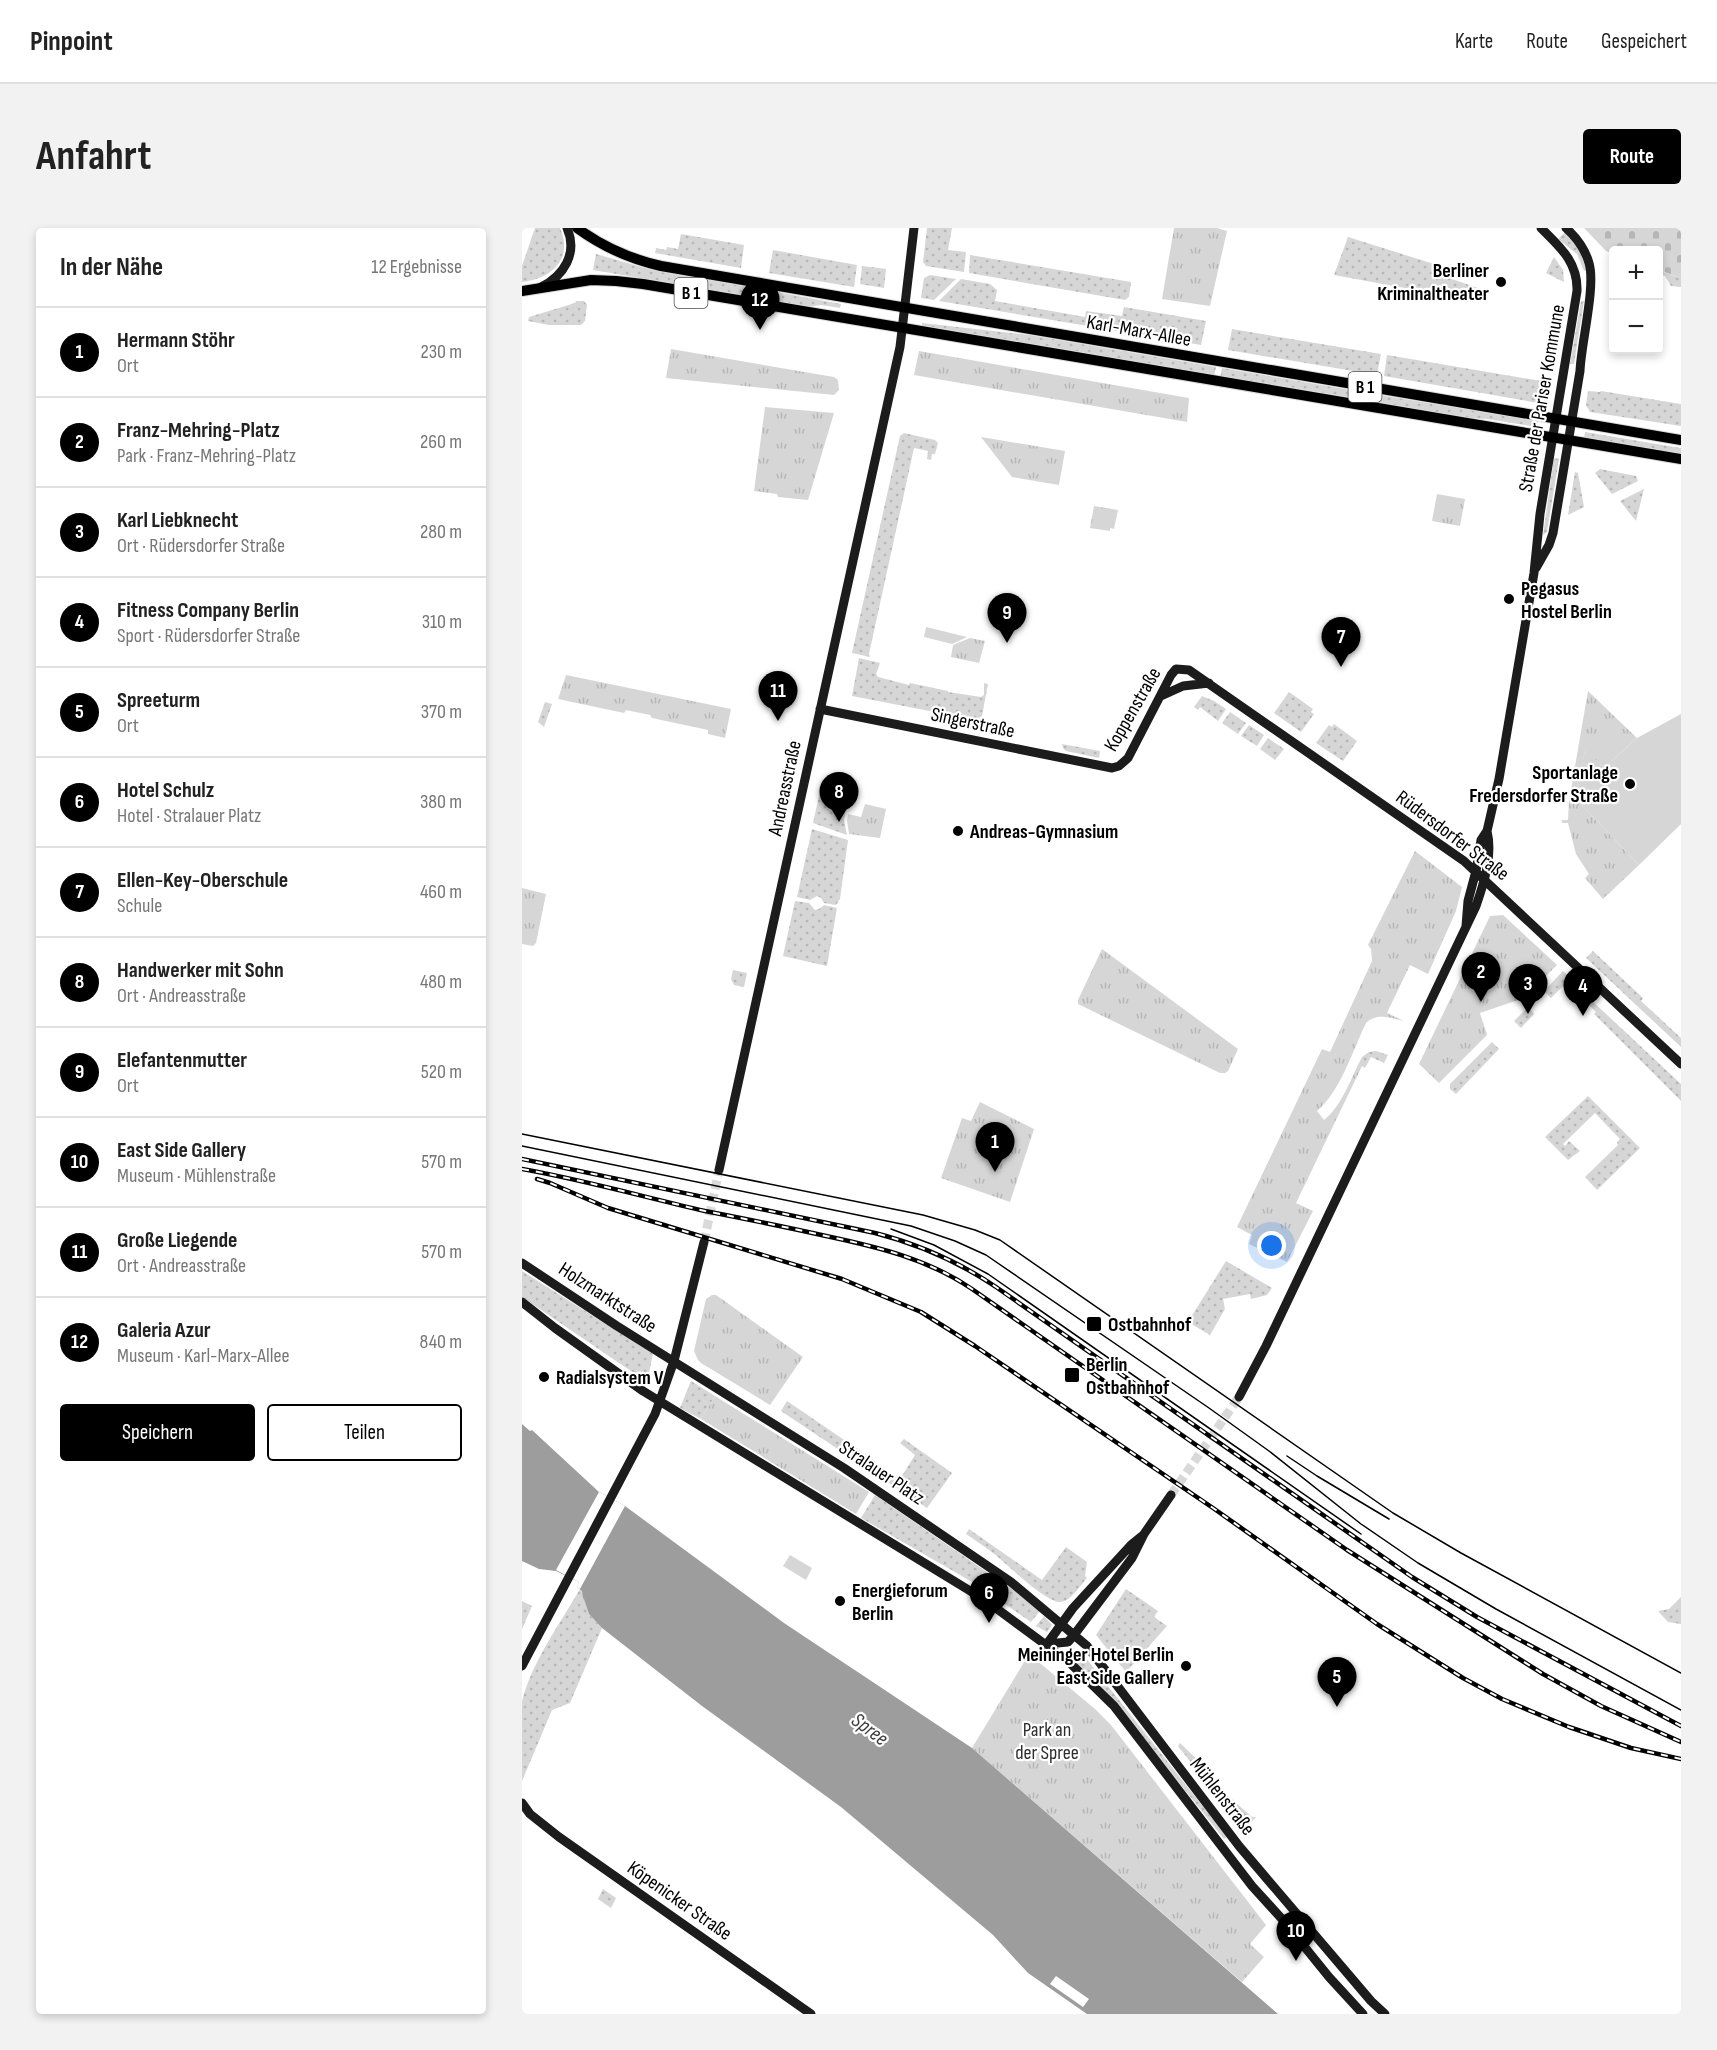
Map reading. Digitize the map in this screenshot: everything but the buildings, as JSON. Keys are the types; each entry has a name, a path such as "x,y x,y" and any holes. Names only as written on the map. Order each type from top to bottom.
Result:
{"main road":[{"name":"Karl-Marx-Allee","path":"578,228 617,253 651,264 1681,440"},
{"name":"Karl-Marx-Allee","path":"527,291 577,282 604,280 643,284 1681,459"}],"street":[{"path":"527,291 556,278 566,266 571,250 567,228"},
{"name":"Andreasstraße","path":"719,1170 889,397 902,328 914,228"},
{"name":"Straße der Pariser Kommune","path":"1466,926 1468,901 1481,840 1487,831 1499,779 1534,573 1540,514 1577,281 1570,259 1541,228"},
{"name":"Straße der Pariser Kommune","path":"1534,573 1552,538 1592,283 1590,265 1583,249 1566,228"},
{"name":"Rüdersdorfer Straße","path":"1176,669 1189,670 1209,683 1476,871 1681,1064"},
{"name":"Koppenstraße","path":"1119,766 1128,758 1176,669"},
{"path":"1161,696 1183,686 1209,683"},
{"name":"Singerstraße","path":"820,709 1101,766 1119,766"},
{"name":"Straße der Pariser Kommune","path":"1239,1397 1262,1356 1476,906 1484,879 1490,844 1487,831"},
{"path":"522,1666 653,1419 674,1361 704,1242"},
{"name":"Holzmarktstraße","path":"522,1263 674,1361"},
{"path":"522,1302 596,1358 660,1401 985,1600 1047,1644 1068,1642 1074,1635 1132,1558 1144,1534 1171,1495"},
{"name":"Stralauer Platz","path":"674,1361 844,1468 1011,1582 1061,1624"},
{"path":"1047,1644 1061,1624 1131,1545 1144,1534"},
{"name":"Mühlenstraße","path":"1061,1624 1087,1647 1239,1846 1385,2014"},
{"name":"Mühlenstraße","path":"1047,1644 1087,1678 1113,1706 1227,1855 1363,2014"},
{"name":"Köpenicker Straße","path":"522,1803 526,1814 811,2014"},
{"path":"1227,1855 1239,1846"},
{"path":"1348,1999 1361,1987"}],"green space":[{"path":"535,228 560,228 564,239 562,258 557,266 542,277 522,282 522,266"},
{"path":"927,228 952,228 948,250 966,252 964,272 926,266 923,262"},
{"path":"1174,228 1217,228 1227,231 1210,306 1162,299"},
{"path":"1584,228 1681,228 1681,278 1663,271 1663,246 1609,246 1609,252"},
{"path":"1565,232 1579,250 1587,270 1584,271 1577,254 1558,239"},
{"path":"681,234 744,245 741,268 655,253 656,248 678,249"},
{"path":"1348,237 1453,270 1452,279 1484,290 1480,302 1334,275"},
{"path":"773,250 857,265 854,287 769,273"},
{"path":"596,254 645,268 754,288 753,297 593,270"},
{"path":"970,255 1131,282 1129,297 1125,300 969,273"},
{"path":"1554,257 1563,270 1564,282 1546,273"},
{"path":"862,266 886,269 884,288 860,284"},
{"path":"1663,272 1681,278 1681,287 1671,286"},
{"path":"930,275 956,279 934,300 921,298 924,278"},
{"path":"961,279 990,284 997,290 995,301 1085,317 1086,311 1122,316 1124,307 1206,321 1201,345 939,301"},
{"path":"761,289 841,304 840,308 821,305 807,307 760,299"},
{"path":"576,301 584,301 587,305 585,321 581,325 549,325 528,321 529,317"},
{"path":"1581,301 1584,301 1574,364 1570,364"},
{"path":"922,323 1030,335 1216,367 1214,377 922,327"},
{"path":"1232,329 1381,354 1377,375 1228,350"},
{"path":"671,349 834,377 838,380 839,390 834,395 666,378"},
{"path":"919,351 1189,398 1187,422 914,375"},
{"path":"1387,355 1547,382 1544,404 1384,376"},
{"path":"1222,368 1374,394 1373,403 1220,378"},
{"path":"1588,391 1681,404 1681,426 1590,412 1586,405"},
{"path":"1380,395 1538,421 1537,427 1379,404"},
{"path":"765,407 834,413 808,500 778,497 777,494 754,491"},
{"path":"1585,432 1681,448 1681,454 1584,438"},
{"path":"904,433 935,440 938,443 931,460 927,459 928,451 914,448 870,657 852,653 900,436"},
{"path":"981,437 1065,451 1059,485 1012,477"},
{"path":"1554,458 1559,459 1547,532 1543,535"},
{"path":"1600,469 1636,476 1638,481 1612,494 1595,473"},
{"path":"1575,472 1578,473 1584,507 1568,515"},
{"path":"1644,489 1636,521 1620,501"},
{"path":"1437,494 1465,499 1460,526 1432,521"},
{"path":"1094,506 1118,510 1114,529 1110,528 1110,531 1090,528"},
{"path":"926,627 967,637 952,644 924,637"},
{"path":"970,638 985,641 979,663 951,657 953,645"},
{"path":"859,658 880,663 876,674 878,677 909,685 910,683 981,697 984,695 984,683 988,684 982,716 976,720 852,696"},
{"path":"566,675 731,709 725,738 708,734 708,730 652,718 650,715 626,710 624,713 558,699"},
{"path":"1588,691 1637,738 1604,768 1585,750 1576,799 1639,865 1603,899 1585,878 1589,874 1576,854 1568,823 1562,823 1562,820 1568,820 1569,801"},
{"path":"1289,692 1313,709 1311,712 1314,714 1301,732 1274,713"},
{"path":"1202,696 1226,709 1218,721 1200,707 1198,710 1194,707"},
{"path":"545,702 552,704 544,727 538,722"},
{"path":"1230,712 1246,723 1238,734 1222,723"},
{"name":"Sportanlage Fredersdorfer Straße","path":"1681,714 1681,824 1639,865 1576,799 1585,749 1604,768 1637,738"},
{"path":"1334,724 1357,741 1343,761 1316,743 1329,725 1332,727"},
{"path":"1614,724 1629,741 1604,764 1589,747"},
{"path":"1249,725 1264,735 1257,746 1241,736"},
{"path":"1268,738 1284,749 1275,760 1260,749"},
{"path":"1062,744 1100,751 1099,758 1066,751"},
{"path":"821,787 849,793 844,820 847,835 813,823"},
{"path":"865,804 886,809 880,838 849,834 848,814 861,817"},
{"path":"812,829 848,840 840,899 836,905 824,903 817,896 810,900 797,897"},
{"path":"1415,851 1462,887 1456,911 1428,974 1410,965 1387,1013 1404,1021 1379,1017 1366,1023 1333,1093 1317,1111 1324,1120 1336,1107 1362,1057 1362,1066 1296,1203 1313,1211 1287,1262 1249,1244 1252,1235 1237,1227 1322,1049 1330,1052 1372,961 1371,949 1368,945"},
{"path":"522,888 546,894 536,943 533,946 522,944"},
{"path":"795,901 809,903 815,910 824,905 837,908 827,966 783,956"},
{"path":"1503,915 1557,965 1524,998 1480,1013 1487,1035 1439,1083 1419,1064 1490,916"},
{"path":"1102,949 1238,1049 1228,1071 1220,1073 1078,1004"},
{"path":"1593,951 1643,998 1641,1001 1681,1038 1681,1047 1586,958"},
{"path":"733,970 747,973 744,987 734,985 731,979"},
{"path":"1563,971 1571,978 1551,998 1544,991"},
{"path":"1590,999 1681,1084 1681,1101 1594,1014 1596,1012 1587,1003"},
{"path":"1528,1007 1534,1014 1521,1028 1514,1021"},
{"path":"1492,1042 1499,1049 1456,1094 1450,1089 1450,1084"},
{"path":"1376,1051 1388,1055 1384,1063 1371,1057 1365,1068 1362,1066 1362,1057 1369,1052"},
{"path":"1588,1096 1640,1148 1597,1190 1585,1177 1618,1145 1617,1142 1620,1139 1595,1113 1563,1144 1565,1146 1569,1141 1580,1151 1568,1160 1545,1137"},
{"path":"980,1102 1034,1129 1010,1202 941,1178 962,1118 971,1121"},
{"path":"1226,1261 1272,1288 1267,1295 1251,1299 1250,1294 1223,1299 1225,1309 1210,1335 1188,1322"},
{"path":"522,1271 653,1354 647,1382 522,1297"},
{"path":"716,1295 803,1357 770,1405 698,1360 694,1351 706,1299"},
{"path":"691,1381 715,1396 701,1419 680,1408"},
{"path":"715,1396 869,1492 856,1514 701,1419"},
{"path":"787,1401 875,1461 869,1470 781,1411"},
{"path":"904,1439 952,1473 927,1508 876,1474 881,1466 900,1479 915,1455 900,1443"},
{"path":"875,1495 1040,1611 1031,1622 974,1583 861,1518"},
{"path":"969,1529 1042,1580 1066,1547 1087,1562 1085,1576 1087,1578 1075,1593 1064,1601 1053,1600 966,1534"},
{"path":"790,1555 812,1568 806,1580 783,1566"},
{"path":"580,1589 589,1614 602,1628 570,1703 552,1710 522,1781 522,1702 526,1688 547,1644"},
{"path":"1126,1589 1158,1611 1154,1617 1167,1626 1126,1672 1096,1635"},
{"path":"1681,1597 1681,1624 1668,1622 1658,1611 1669,1609"},
{"path":"522,1601 532,1606 522,1629"},
{"path":"1044,1616 1052,1625 1047,1632 1036,1626"},
{"path":"1082,1653 1227,1837 1224,1839 1105,1690 1074,1661"},
{"name":"Park an der Spree","path":"1029,1654 1111,1725 1266,1925 1250,1944 1264,1957 1242,1982 972,1748"},
{"path":"1180,1743 1210,1772 1203,1778 1178,1746"},
{"path":"1212,1779 1252,1817 1256,1817 1246,1828 1242,1828 1207,1784"},
{"path":"603,1889 616,1898 611,1908 598,1899"}],"water":[{"name":"Spree","path":"522,1424 530,1431 532,1430 599,1492 625,1506 784,1623 972,1748 1278,2014 1087,2014 1028,1973 993,1935 841,1807 702,1706 602,1628 589,1614 582,1591 577,1587 579,1582 556,1571 539,1569 522,1561"}],"pier":[{"path":"599,1492 625,1506 580,1589 577,1587 579,1582 556,1570"},
{"path":"1056,1976 1089,1999 1083,2007 1050,1984"}],"tunnel":[{"path":"704,1242 719,1170"},
{"path":"1171,1495 1239,1397"}],"tram line":[{"path":"522,1134 923,1215 1000,1240 1393,1513 1461,1553 1681,1673"},
{"path":"522,1146 911,1226 955,1241 986,1255 1209,1408 1269,1451 1361,1524 1418,1563 1496,1609 1681,1710"},
{"path":"891,1229 934,1245 988,1274 1361,1534"},
{"path":"1287,1456 1389,1519"}],"railway":[{"path":"522,1159 875,1233 922,1248 953,1262 996,1287 1412,1577 1477,1617 1681,1726"},
{"path":"522,1169 865,1245 902,1255 938,1270 972,1289 1347,1550 1543,1674 1601,1706 1681,1742"},
{"path":"537,1179 608,1208 842,1279 921,1312 975,1346 1213,1508 1377,1624 1463,1678 1502,1699 1569,1727 1631,1748 1681,1759"}],"place":[{"name":"Berliner Kriminaltheater","path":"1501,282"},
{"name":"Galeria Azur","path":"760,330"},
{"name":"Pegasus Hostel Berlin","path":"1509,599"},
{"name":"Elefantenmutter","path":"1007,643"},
{"name":"Ellen-Key-Oberschule","path":"1341,667"},
{"name":"Große Liegende","path":"778,721"},
{"name":"Sportanlage Fredersdorfer Straße","path":"1630,784"},
{"name":"Handwerker mit Sohn","path":"839,822"},
{"name":"Andreas-Gymnasium","path":"958,831"},
{"name":"Franz-Mehring-Platz","path":"1481,1002"},
{"name":"Karl Liebknecht","path":"1528,1014"},
{"name":"Fitness Company Berlin","path":"1583,1016"},
{"name":"Hermann Stöhr","path":"995,1172"},
{"name":"Ostbahnhof","path":"1094,1324"},
{"name":"Berlin Ostbahnhof","path":"1072,1375"},
{"name":"Radialsystem V","path":"544,1377"},
{"name":"Energieforum Berlin","path":"840,1601"},
{"name":"Hotel Schulz","path":"989,1623"},
{"name":"Meininger Hotel Berlin East Side Gallery","path":"1186,1666"},
{"name":"Spreeturm","path":"1337,1707"},
{"name":"East Side Gallery","path":"1296,1961"}]}
